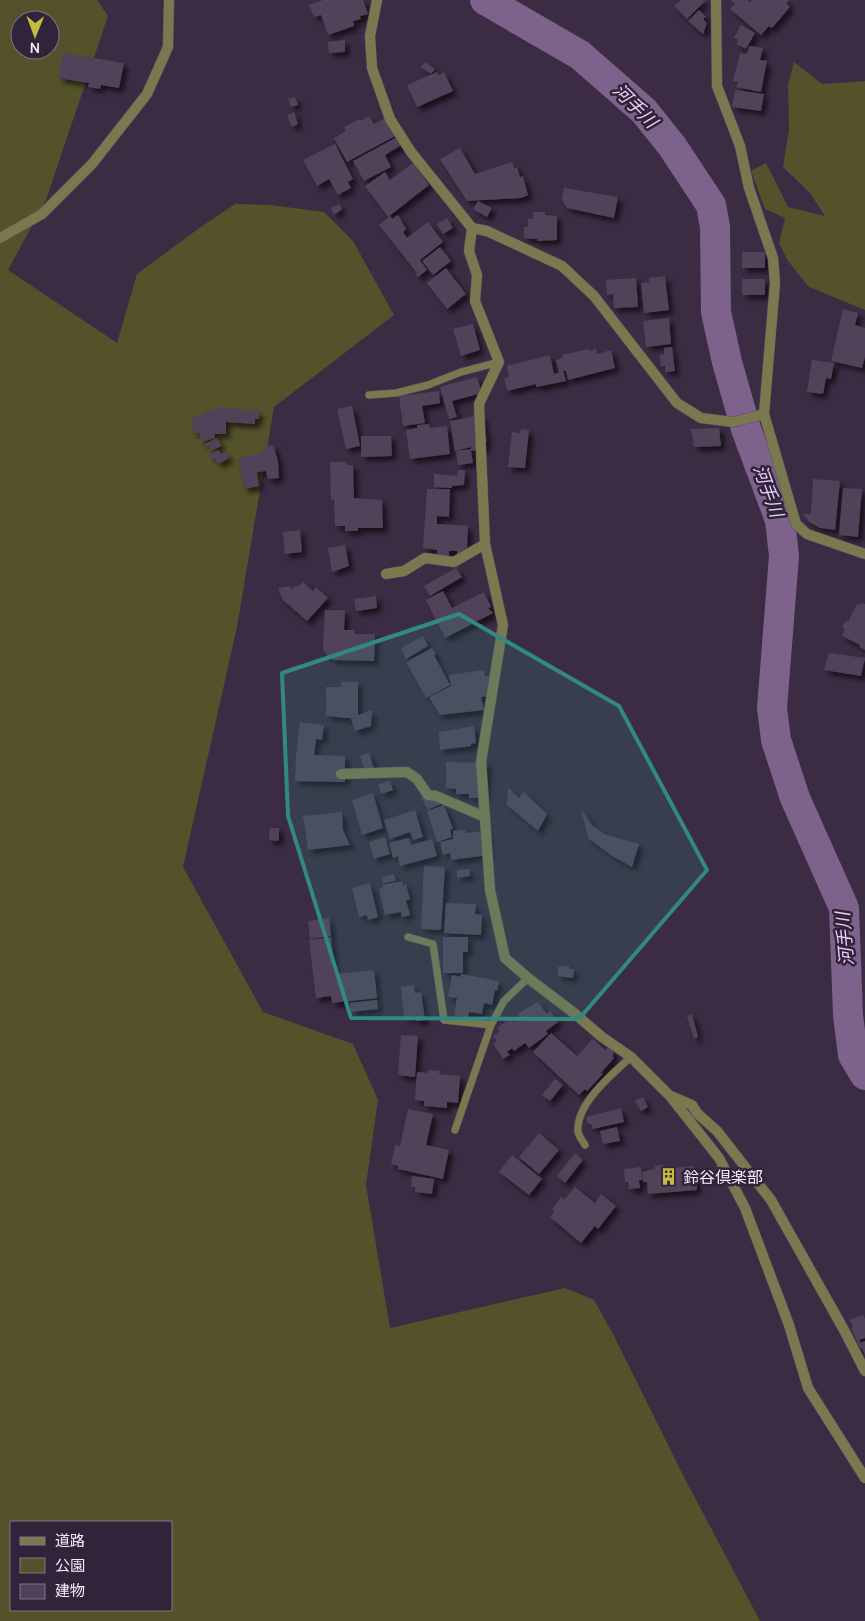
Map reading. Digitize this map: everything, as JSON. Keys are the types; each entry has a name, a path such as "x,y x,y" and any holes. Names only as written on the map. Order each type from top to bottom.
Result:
{"street":[{"path":"0,238 42,214 92,164 147,94 168,47 169,0"},
{"path":"377,0 370,36 372,68 390,119 411,152 472,228 487,231 562,266 594,296 677,403 701,418 733,422 764,414"},
{"path":"716,0 717,86 740,146 749,188 773,258 775,283 764,414 796,524 807,534 865,554"},
{"path":"472,228 469,251 477,275 475,302 499,362 479,404 485,544 503,625 481,762 490,890 505,958 602,1037 632,1057 670,1096 719,1158 745,1208 789,1325 808,1388 865,1478"},
{"path":"386,574 404,570 425,558 454,562 485,544"},
{"path":"342,774 407,772 417,779 428,795 436,796 485,817"},
{"path":"670,1096 692,1105 697,1113 718,1131 771,1200 865,1371"}],"lane":[{"path":"369,395 396,394 428,385 461,372 499,362"},
{"path":"408,936 433,944 444,1020 491,1025"},
{"path":"455,1130 491,1025 504,1001 528,978"},
{"path":"585,1145 578,1133 580,1115 607,1078 632,1057"}],"highlighted area":[{"path":"459,614 619,706 707,870 579,1019 351,1018 288,816 282,673"}],"green space":[{"path":"0,0 97,0 108,16 46,200 8,270 117,343 137,274 235,204 271,205 324,212 353,241 394,315 274,407 237,627 183,867 263,1012 353,1044 378,1100 366,1185 390,1328 565,1288 594,1300 614,1336 683,1475 760,1621 0,1621"},
{"path":"794,62 822,84 865,81 865,310 809,287 788,261 779,243 785,218 765,209 751,171 766,163 788,207 825,216 810,193 783,167 789,130 788,85"}],"building":[{"path":"323,0 363,0 368,14 360,16 361,19 353,21 354,26 328,35 321,15 314,17 309,5"},
{"path":"681,0 706,0 687,19 674,6"},
{"path":"730,0 747,0 750,3 752,0 789,0 786,3 790,7 772,28 769,26 761,35 730,9 735,4"},
{"path":"699,10 706,17 703,19 707,23 703,34 688,21"},
{"path":"741,25 755,33 746,49 736,44 738,40 734,38"},
{"path":"345,40 345,52 329,53 328,42"},
{"path":"749,46 763,48 760,60 767,61 761,92 736,87 738,82 733,81 740,53 747,54"},
{"path":"63,53 124,63 119,88 101,85 100,89 88,87 89,83 58,78"},
{"path":"425,62 435,69 431,74 421,67"},
{"path":"437,72 439,75 444,72 453,91 417,107 407,85"},
{"path":"735,90 764,94 761,111 732,107"},
{"path":"295,97 298,105 291,107 288,99"},
{"path":"294,112 298,124 292,127 287,115"},
{"path":"369,116 374,124 389,116 399,134 347,162 334,138 346,131 344,127"},
{"path":"399,136 403,144 385,155 391,167 364,181 353,161"},
{"path":"335,144 353,179 348,182 351,188 338,195 329,179 317,186 303,160"},
{"path":"460,148 475,174 512,162 514,168 517,167 520,177 523,176 528,195 521,198 467,201 440,159"},
{"path":"413,163 429,185 388,217 365,186 385,172 390,180"},
{"path":"564,188 618,197 614,218 567,208 562,200"},
{"path":"478,201 492,208 487,217 473,209"},
{"path":"339,204 342,209 334,215 331,208"},
{"path":"533,212 545,212 545,215 557,216 557,240 537,241 537,239 524,238 524,227 528,227 528,219 533,219"},
{"path":"398,215 406,229 403,232 407,238 428,222 443,242 420,260 427,270 418,277 415,274 417,273 379,225 390,216 392,219"},
{"path":"447,218 453,228 443,234 437,224"},
{"path":"440,247 451,261 433,275 422,261"},
{"path":"742,252 765,252 765,268 742,268"},
{"path":"446,268 466,294 447,309 427,283"},
{"path":"665,276 669,310 644,313 641,283 649,282 649,278"},
{"path":"636,278 638,307 614,308 613,294 607,295 606,280"},
{"path":"742,279 765,279 765,295 742,295"},
{"path":"843,309 858,313 855,325 865,328 865,357 862,368 831,361"},
{"path":"669,318 671,344 646,347 643,321"},
{"path":"473,324 480,350 461,356 453,329"},
{"path":"672,347 675,371 665,372 665,366 661,366 660,355 664,355 664,348"},
{"path":"589,349 589,351 596,349 597,354 611,350 615,368 568,380 566,371 563,371 566,381 536,387 536,384 507,391 504,378 509,377 507,366 550,355 554,374 559,373 556,360 563,358 562,355"},
{"path":"812,360 834,363 831,379 826,378 823,394 807,392"},
{"path":"477,377 482,393 452,401 457,417 449,419 440,387"},
{"path":"439,391 440,403 422,406 425,423 403,426 399,396"},
{"path":"352,406 360,446 346,449 337,409"},
{"path":"216,407 256,411 259,412 259,419 255,419 255,424 226,422 226,434 214,434 215,438 201,442 199,434 203,433 193,433 192,417 202,417 202,411 213,412 213,408 216,409"},
{"path":"482,415 487,442 485,442 486,449 471,451 473,463 458,465 456,451 471,449 471,447 455,451 450,421"},
{"path":"429,424 430,428 447,426 450,454 410,459 406,430 417,428 417,425"},
{"path":"719,428 721,446 694,447 691,429"},
{"path":"521,429 529,430 525,468 508,467 512,432 520,433"},
{"path":"361,436 391,436 392,456 361,457"},
{"path":"217,438 221,446 211,451 209,446 206,447 205,444"},
{"path":"273,445 278,461 279,478 268,479 266,471 257,472 259,486 244,489 238,458 263,453 262,447"},
{"path":"218,450 221,454 226,452 229,458 218,464 215,458 212,459 209,455"},
{"path":"330,462 346,462 347,465 353,465 354,498 382,500 383,528 358,528 358,531 345,531 345,526 335,526 334,499 331,500"},
{"path":"458,470 465,470 464,485 452,486 452,488 434,487 434,474 457,476"},
{"path":"813,479 840,481 835,530 820,528 809,522 803,514 811,514"},
{"path":"843,488 862,489 858,537 839,535"},
{"path":"427,489 450,489 449,517 437,516 437,524 468,526 467,550 457,555 457,551 449,551 449,558 437,558 437,550 423,548"},
{"path":"300,530 302,552 285,554 283,532"},
{"path":"345,545 349,566 332,572 328,548"},
{"path":"456,568 462,577 430,596 424,586"},
{"path":"303,582 313,591 316,587 328,598 307,621 283,600 278,588 290,586 292,590 296,585 298,587"},
{"path":"443,591 452,608 484,592 491,607 488,608 493,613 445,638 426,600"},
{"path":"376,596 377,608 356,611 354,599"},
{"path":"861,602 865,604 865,650 859,647 860,645 842,636 845,629 842,628 846,620 848,622 857,604 860,605"},
{"path":"325,610 345,610 344,630 355,630 355,634 375,634 374,661 332,660 332,658 329,658 323,649"},
{"path":"423,636 428,646 406,659 401,648"},
{"path":"432,648 450,685 426,698 406,662"},
{"path":"829,653 865,658 861,676 824,670"},
{"path":"484,670 485,676 490,675 489,687 487,687 488,696 481,697 484,710 440,715 429,697 451,686 449,675"},
{"path":"341,682 358,682 358,715 372,710 371,726 355,731 351,719 358,719 326,716 326,687 342,687"},
{"path":"300,722 324,725 322,740 316,739 314,755 345,756 345,782 295,781"},
{"path":"474,726 476,743 471,744 471,746 440,750 439,732"},
{"path":"369,753 374,769 365,771 360,756"},
{"path":"446,762 487,763 485,798 469,798 469,794 456,794 456,789 446,788"},
{"path":"390,781 393,790 381,794 378,784"},
{"path":"508,787 519,798 524,792 547,814 538,831 507,805"},
{"path":"435,790 441,804 427,810 421,796"},
{"path":"373,793 383,828 362,835 352,800"},
{"path":"444,805 453,829 450,830 452,837 437,842 427,811"},
{"path":"581,809 592,825 604,834 639,844 632,867 612,856 588,838"},
{"path":"415,810 423,837 413,840 410,832 390,839 384,820"},
{"path":"342,812 343,830 350,845 308,850 303,816"},
{"path":"270,828 279,828 279,841 269,840"},
{"path":"465,830 466,833 486,831 489,855 451,860 450,853 443,855 440,842 453,839 453,831"},
{"path":"385,837 390,854 374,859 369,842"},
{"path":"409,838 411,845 432,839 437,856 400,866 398,856 393,858 389,843"},
{"path":"424,866 445,867 441,930 421,929"},
{"path":"469,869 470,876 457,878 457,870"},
{"path":"394,874 396,881 383,883 382,877"},
{"path":"402,881 403,885 406,884 410,900 406,900 410,915 402,917 401,912 385,915 379,889 383,888 382,885"},
{"path":"370,883 378,917 368,920 367,915 359,917 352,888"},
{"path":"446,903 476,904 475,914 482,915 481,935 444,933"},
{"path":"329,918 331,936 310,939 308,921"},
{"path":"331,937 335,974 374,970 377,998 332,1003 331,996 316,998 309,940"},
{"path":"443,937 468,937 468,952 463,952 463,973 443,973"},
{"path":"569,966 569,969 574,969 573,978 558,976 558,967"},
{"path":"461,974 499,981 492,1005 484,1003 482,1014 469,1012 468,1018 454,1015 457,998 448,997 452,975 460,977"},
{"path":"414,985 415,993 421,992 425,1020 416,1021 416,1016 404,1018 401,987"},
{"path":"377,1000 378,1009 351,1012 350,1003"},
{"path":"538,1002 547,1014 550,1011 558,1022 546,1031 548,1034 529,1048 525,1043 514,1051 512,1048 507,1052 510,1055 503,1059 493,1044 497,1041 493,1036 500,1031 497,1028 510,1018 514,1022 520,1018 517,1014"},
{"path":"692,1014 698,1037 694,1039 687,1016"},
{"path":"551,1033 577,1056 593,1039 605,1050 608,1047 614,1053 612,1056 614,1058 601,1073 603,1074 587,1091 585,1089 579,1095 533,1052"},
{"path":"401,1035 418,1036 415,1077 398,1075"},
{"path":"428,1070 440,1071 439,1074 460,1076 458,1103 447,1102 447,1108 424,1106 424,1101 415,1100 417,1072 428,1073"},
{"path":"555,1079 563,1085 550,1101 542,1095"},
{"path":"643,1097 648,1107 641,1111 635,1101"},
{"path":"621,1108 624,1122 593,1129 591,1124 588,1124 586,1117"},
{"path":"408,1109 433,1114 426,1145 449,1150 443,1179 398,1169 398,1166 391,1164 395,1145 400,1146"},
{"path":"617,1127 620,1141 603,1144 600,1131"},
{"path":"539,1133 559,1150 539,1174 519,1157"},
{"path":"575,1153 583,1160 565,1183 557,1176"},
{"path":"512,1155 542,1179 529,1195 499,1172"},
{"name":"鈴谷倶楽部","path":"664,1165 665,1168 695,1166 697,1190 648,1194 647,1182 643,1182 642,1172 655,1169 655,1166"},
{"path":"641,1167 642,1180 639,1180 640,1188 629,1189 628,1182 625,1182 624,1169"},
{"path":"412,1176 434,1179 432,1194 415,1192 415,1187 411,1187"},
{"path":"575,1187 595,1203 601,1194 616,1206 598,1229 595,1226 581,1243 550,1217 555,1211 552,1209 561,1197 564,1200"},
{"path":"863,1315 865,1319 865,1338 859,1340 860,1343 865,1341 865,1355 862,1348 860,1349 851,1328 853,1327 850,1320"}],"waterway":[{"name":"河手川","path":"485,0 580,55 644,111 672,146 711,205 715,227 716,312 727,362 746,429 780,520 784,556 772,708 776,740 795,798 844,908 848,1015 853,1055 865,1075"}],"place":[{"name":"鈴谷倶楽部","path":"669,1177"}]}
